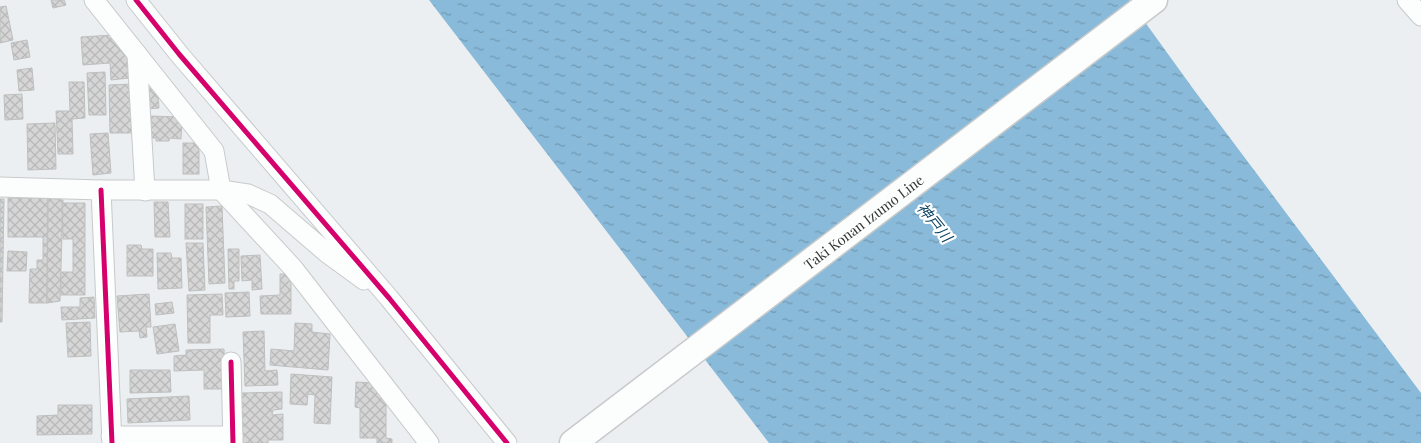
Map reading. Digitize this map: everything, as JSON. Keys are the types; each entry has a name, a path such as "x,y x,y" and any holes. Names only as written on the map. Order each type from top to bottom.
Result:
{"main road":[{"name":"Taki Konan Izumo Line","path":"573,443 1154,0"}],"street":[{"path":"94,0 214,151 221,190 293,268 429,443"},
{"path":"136,0 179,54 389,298 507,443"},
{"path":"1407,0 1421,16"},
{"path":"137,54 145,190"},
{"path":"0,187 101,190 221,190 248,194 270,204 327,253 389,298"},
{"path":"101,190 112,440 233,439 231,362"}],"water":[{"name":"神戸川","path":"429,0 1129,0 1194,90 1421,393 1421,443 769,443"}],"building":[{"path":"51,0 64,0 66,5 53,8"},
{"path":"6,6 13,40 0,43 0,7"},
{"path":"113,35 127,54 129,78 111,80 110,63 83,65 81,37"},
{"path":"27,40 30,57 14,60 11,43"},
{"path":"32,68 34,90 19,91 17,70"},
{"path":"105,72 106,115 89,115 87,73"},
{"path":"157,80 159,108 146,109 145,81"},
{"path":"69,82 84,82 85,118 72,119 73,154 58,154 56,111 70,111"},
{"path":"133,84 134,133 110,133 109,85"},
{"path":"22,94 23,119 5,120 4,95"},
{"path":"150,116 182,117 181,139 170,138 169,141 156,141 156,138 150,138"},
{"path":"55,123 56,169 28,170 27,124"},
{"path":"108,133 111,173 93,175 90,134"},
{"path":"183,143 199,143 199,174 183,174"},
{"path":"8,198 48,198 47,303 29,303 30,269 37,269 37,260 43,260 43,237 8,237"},
{"path":"48,198 63,200 60,301 47,303"},
{"path":"0,199 4,199 2,322 0,322"},
{"path":"154,202 168,202 170,237 155,237"},
{"path":"62,203 85,203 85,295 61,295 61,272 73,272 73,239 63,239"},
{"path":"185,204 203,204 203,239 185,239"},
{"path":"222,206 225,283 209,284 206,207"},
{"path":"186,243 203,243 205,290 189,291"},
{"path":"127,245 141,245 142,249 153,249 153,276 127,276"},
{"path":"228,249 239,249 239,281 234,281 234,289 229,289"},
{"path":"8,251 27,252 26,271 7,271"},
{"path":"157,253 171,253 172,258 181,258 182,288 158,289"},
{"path":"260,255 262,289 252,290 252,280 242,281 241,256"},
{"path":"280,274 291,274 291,314 261,314 260,296 280,295"},
{"path":"249,292 250,316 226,317 225,293"},
{"path":"149,294 151,327 146,327 147,337 140,338 139,331 120,332 117,296"},
{"path":"222,294 223,315 210,315 210,343 188,343 187,295"},
{"path":"94,297 95,318 62,320 61,307 80,307 80,298"},
{"path":"172,302 174,313 156,315 155,304"},
{"path":"90,322 91,356 68,357 66,323"},
{"path":"295,323 312,324 312,332 330,334 328,370 270,365 271,349 294,351"},
{"path":"175,324 179,351 157,354 153,327"},
{"path":"264,331 265,371 277,370 278,385 245,386 243,332"},
{"path":"224,349 225,389 204,389 204,370 174,371 174,356 186,355 186,350"},
{"path":"130,370 170,370 171,392 130,393"},
{"path":"291,374 332,377 330,424 314,423 315,395 308,394 307,405 290,404"},
{"path":"356,382 377,383 377,391 386,391 386,438 392,439 392,443 377,443 377,438 360,438 360,408 355,407"},
{"path":"282,392 282,409 273,410 272,415 283,414 283,440 268,440 268,443 242,443 241,393"},
{"path":"189,396 190,420 128,423 127,399"},
{"path":"58,405 92,405 92,434 37,435 37,416 58,415"}],"cycle path":[{"path":"136,0 179,54 389,298 507,443"},
{"path":"101,190 112,443"},
{"path":"231,362 233,443"}]}
